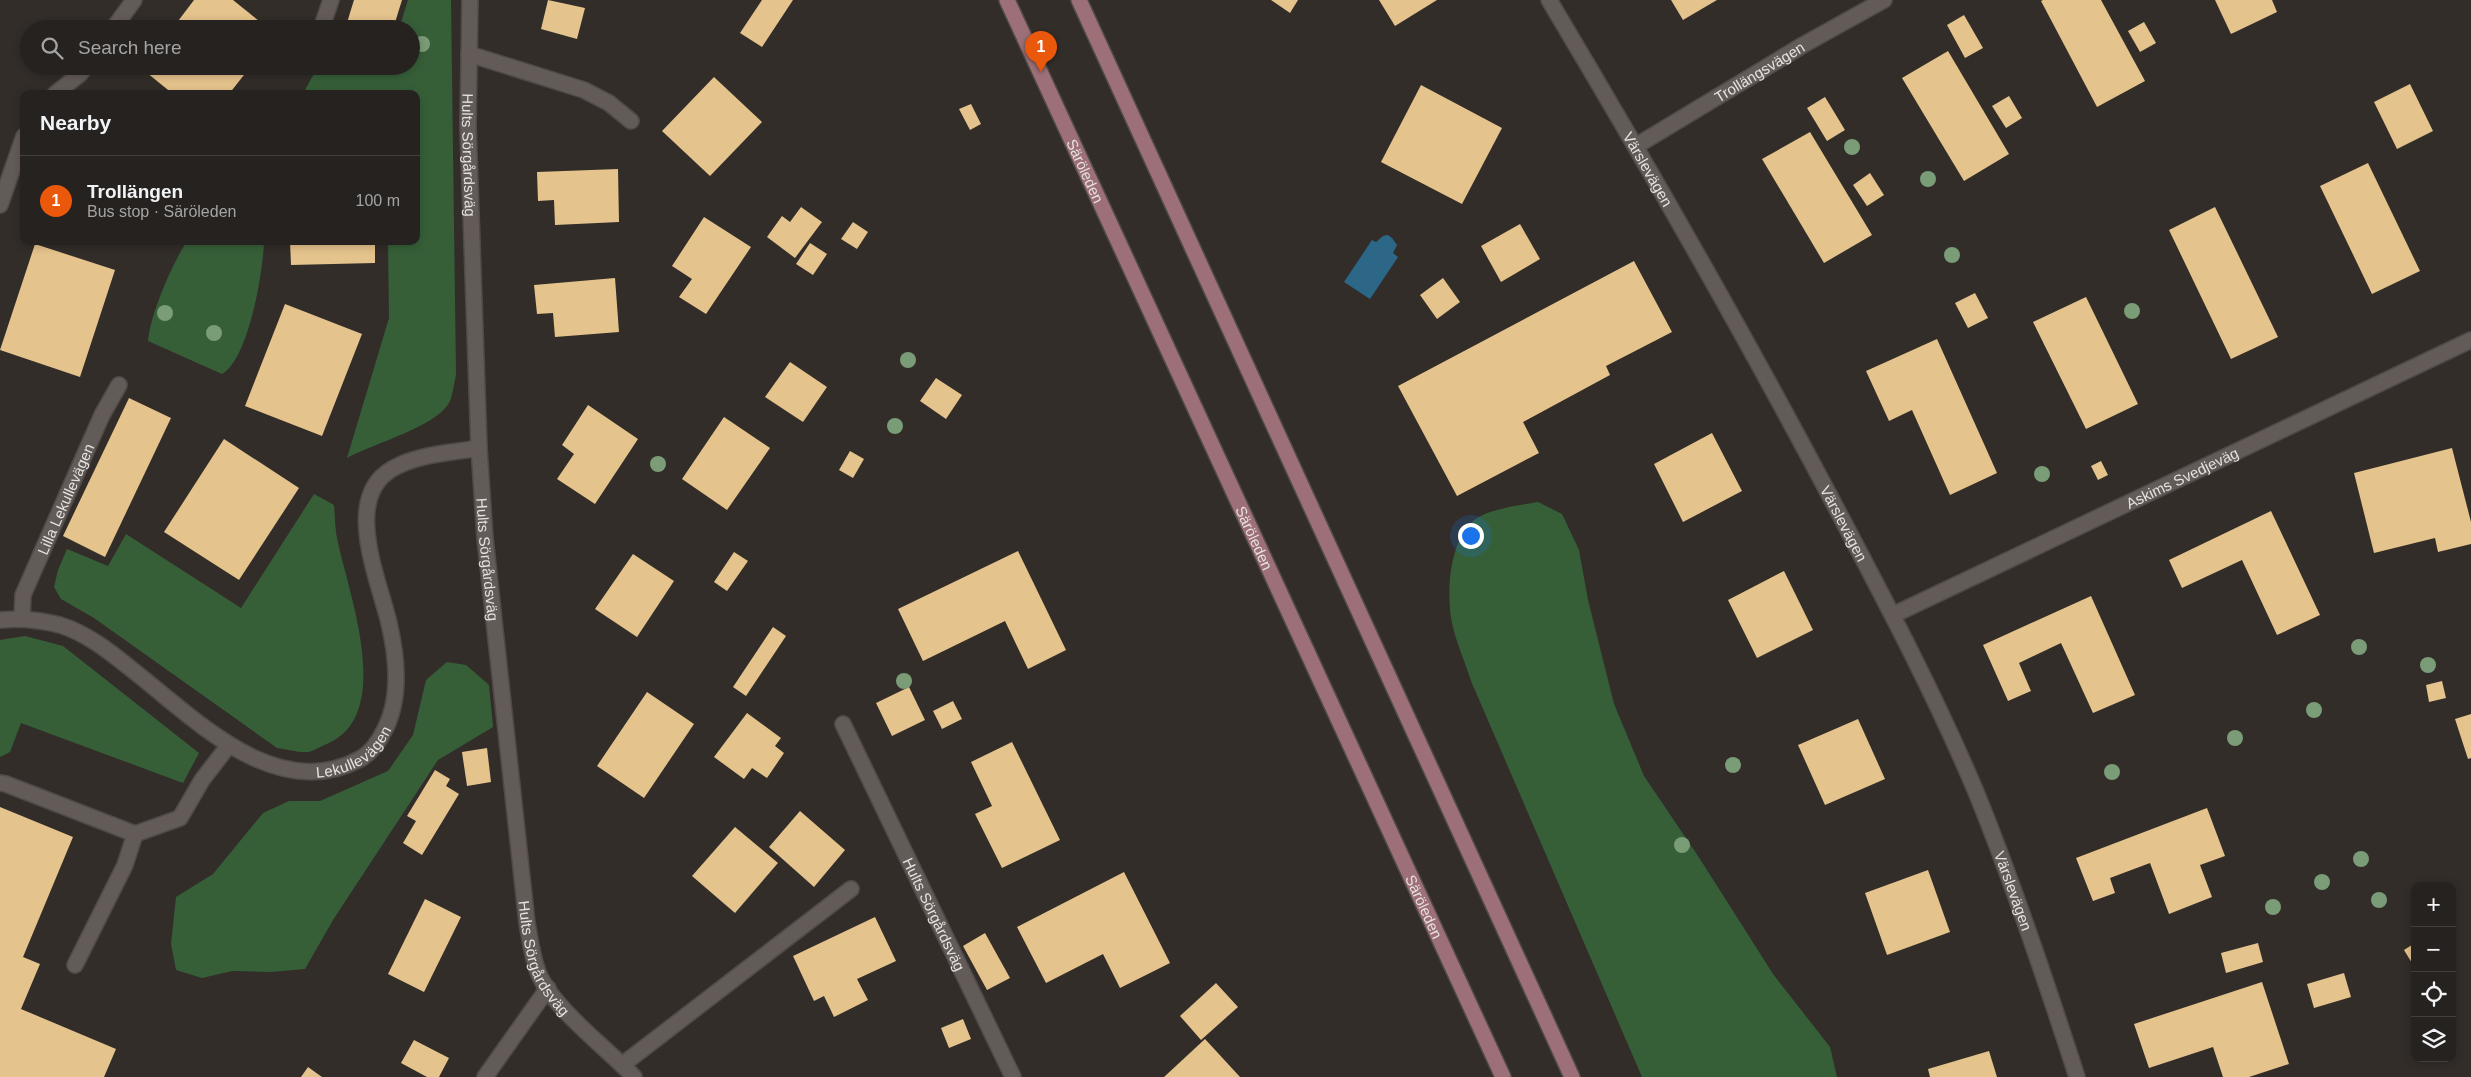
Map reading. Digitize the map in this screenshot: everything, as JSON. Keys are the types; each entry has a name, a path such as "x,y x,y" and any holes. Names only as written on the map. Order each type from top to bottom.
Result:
{"main road":[{"name":"Säröleden","path":"1007,0 1503,1077"},
{"path":"1079,0 1572,1077"}],"street":[{"path":"120,20 134,0"},
{"path":"324,20 330,0"},
{"name":"Hults Sörgårdsväg","path":"470,0 468,126 479,448 485,538 527,923 538,973 548,988 565,1010 634,1077"},
{"name":"Värslevägen","path":"1549,0 1636,146 1756,356 1893,615 1976,792 2047,985 2077,1077"},
{"name":"Trollängsvägen","path":"1636,146 1803,45 1884,0"},
{"path":"469,54 584,90 609,103 631,121"},
{"path":"60,90 79,75"},
{"path":"0,204 20,147"},
{"name":"Askims Svedjeväg","path":"1893,615 2471,340"},
{"name":"Lilla Lekullevägen","path":"22,618 23,595 102,416 120,385"},
{"name":"Lekullevägen","path":"0,620 22,618 62,626 102,646 229,745 285,770 314,772 342,767 363,758 378,741 390,720 395,696 395,659 390,625 366,525 366,505 372,487 391,469 412,460 479,448"},
{"name":"Hults Sörgårdsväg","path":"844,724 1013,1077"},
{"path":"0,783 135,834 180,818 202,780 229,745"},
{"path":"75,965 125,865 135,834"},
{"path":"622,1064 851,889"},
{"path":"485,1077 548,988"}],"green space":[{"path":"408,0 451,0 456,375 450,401 433,418 404,434 347,458 389,318 388,245 420,245 420,90 305,90 314,75 420,75 420,20 402,20"},
{"path":"185,245 264,245 261,273 247,333 232,365 222,374 148,341 153,318 175,263"},
{"path":"314,494 334,505 337,538 357,621 362,651 363,680 359,706 348,728 329,743 308,752 277,748 94,618 61,599 54,587 58,570 67,549 108,566 126,534 241,608"},
{"path":"1538,502 1562,514 1579,550 1588,600 1614,704 1644,776 1700,859 1773,974 1830,1047 1837,1077 1642,1077 1471,681 1452,623 1449,598 1451,569 1454,555 1465,530 1473,521 1487,513"},
{"path":"25,636 63,646 199,753 183,783 21,723 10,752 0,757 0,640"},
{"path":"447,662 466,665 489,685 493,727 438,760 333,920 305,969 271,972 232,971 202,978 176,970 171,944 176,897 213,874 263,813 289,801 320,801 388,771 413,735 426,680"}],"water":[{"path":"1388,235 1397,245 1393,253 1398,257 1370,299 1344,282 1372,240 1376,242 1383,236"}],"building":[{"path":"194,0 233,0 258,20 179,20"},
{"path":"354,0 402,0 396,20 348,20"},
{"path":"548,0 585,8 577,39 541,29"},
{"path":"762,0 793,0 762,47 740,33"},
{"path":"1271,0 1298,0 1290,13"},
{"path":"1379,0 1437,0 1395,26"},
{"path":"1671,0 1717,0 1683,20"},
{"path":"2101,0 2145,81 2097,107 2041,1"},
{"path":"2215,0 2272,0 2277,12 2231,34"},
{"path":"1964,15 1983,48 1965,58 1947,25"},
{"path":"2144,22 2156,43 2140,52 2128,31"},
{"path":"1948,51 2009,154 1964,181 1902,78"},
{"path":"150,75 244,75 232,90 168,90"},
{"path":"714,77 762,122 710,176 662,131"},
{"path":"2410,84 2433,131 2397,149 2374,102"},
{"path":"1421,85 1502,128 1462,204 1381,162"},
{"path":"2009,96 2022,118 2006,128 1992,106"},
{"path":"1825,97 1845,130 1827,141 1807,108"},
{"path":"971,104 981,124 970,130 959,109"},
{"path":"1810,132 1872,235 1824,263 1762,159"},
{"path":"2368,163 2420,271 2372,294 2320,186"},
{"path":"618,169 619,222 555,225 554,200 538,201 537,172"},
{"path":"1870,173 1884,195 1867,206 1853,185"},
{"path":"801,207 822,222 795,258 767,237 782,216 790,222"},
{"path":"2215,207 2278,337 2231,359 2169,230"},
{"path":"704,217 751,247 706,314 679,297 692,279 672,266"},
{"path":"853,222 868,232 857,249 841,239"},
{"path":"1520,224 1540,259 1501,282 1481,246"},
{"path":"810,243 827,254 813,275 796,264"},
{"path":"35,245 115,270 80,377 0,350"},
{"path":"290,245 375,245 375,263 291,265"},
{"path":"1634,261 1672,332 1606,366 1610,375 1523,422 1539,453 1457,496 1398,386"},
{"path":"615,278 619,332 555,337 553,313 537,314 534,285"},
{"path":"1443,278 1460,302 1437,319 1420,295"},
{"path":"1975,293 1988,318 1968,328 1955,303"},
{"path":"2086,297 2138,404 2086,429 2033,322"},
{"path":"285,304 362,334 322,436 245,406"},
{"path":"1937,339 1997,473 1950,495 1912,410 1889,421 1866,371"},
{"path":"790,362 827,387 803,422 765,397"},
{"path":"936,378 962,395 946,419 920,401"},
{"path":"129,398 171,418 105,557 63,536"},
{"path":"588,405 638,439 595,504 557,479 574,454 562,445"},
{"path":"724,417 770,448 727,510 682,479"},
{"path":"1712,433 1742,491 1683,522 1654,464"},
{"path":"224,439 299,488 239,580 164,532"},
{"path":"2452,448 2471,522 2471,544 2438,552 2435,538 2374,553 2354,473"},
{"path":"850,451 864,459 853,478 839,470"},
{"path":"2101,461 2108,475 2098,480 2091,466"},
{"path":"2271,511 2320,615 2277,635 2242,560 2182,588 2169,560"},
{"path":"1018,551 1066,650 1028,669 1005,621 923,661 898,609"},
{"path":"734,552 748,561 727,591 714,582"},
{"path":"633,554 674,581 637,637 595,609"},
{"path":"1784,571 1813,630 1757,658 1728,600"},
{"path":"2091,596 2135,695 2093,713 2061,643 2019,663 2031,691 2008,701 1983,645"},
{"path":"773,627 786,636 746,696 733,687"},
{"path":"2442,681 2446,698 2429,702 2426,685"},
{"path":"909,687 925,720 892,736 876,703"},
{"path":"647,692 694,724 644,798 597,766"},
{"path":"953,701 962,719 942,729 933,711"},
{"path":"747,713 781,738 775,746 784,753 767,778 752,768 744,779 714,757"},
{"path":"2471,714 2471,758 2468,759 2455,719"},
{"path":"1858,719 1885,779 1825,805 1798,745"},
{"path":"1012,742 1060,840 1002,868 975,814 992,806 971,762"},
{"path":"487,748 491,782 467,786 462,752"},
{"path":"435,770 450,779 446,786 459,794 422,855 403,843 416,821 407,816"},
{"path":"0,807 73,837 23,957 40,964 21,1009 116,1049 104,1077 0,1077"},
{"path":"2207,808 2225,856 2200,865 2212,897 2169,914 2150,863 2110,878 2115,893 2093,901 2076,858"},
{"path":"800,811 845,850 814,887 769,847"},
{"path":"735,827 778,863 735,913 692,876"},
{"path":"1928,870 1950,932 1887,955 1865,893"},
{"path":"1124,872 1170,963 1120,988 1103,954 1046,983 1017,927"},
{"path":"425,899 461,917 424,992 388,974"},
{"path":"875,917 896,961 857,979 868,1000 834,1017 824,996 814,1001 793,956"},
{"path":"985,933 1010,978 987,990 963,946"},
{"path":"2258,943 2263,962 2226,973 2221,953"},
{"path":"2411,946 2411,961 2404,950"},
{"path":"2344,973 2351,997 2314,1008 2307,984"},
{"path":"2262,982 2289,1064 2249,1077 2223,1077 2213,1047 2149,1068 2134,1024"},
{"path":"1216,983 1238,1007 1201,1040 1180,1016"},
{"path":"963,1019 971,1039 949,1048 941,1028"},
{"path":"1205,1039 1240,1077 1164,1077"},
{"path":"414,1040 449,1058 439,1077 427,1077 401,1063"},
{"path":"1989,1051 1997,1077 1930,1077 1928,1069"},
{"path":"308,1067 322,1077 301,1077"}],"place":[{"name":"Trollängen","path":"1041,72"}]}
